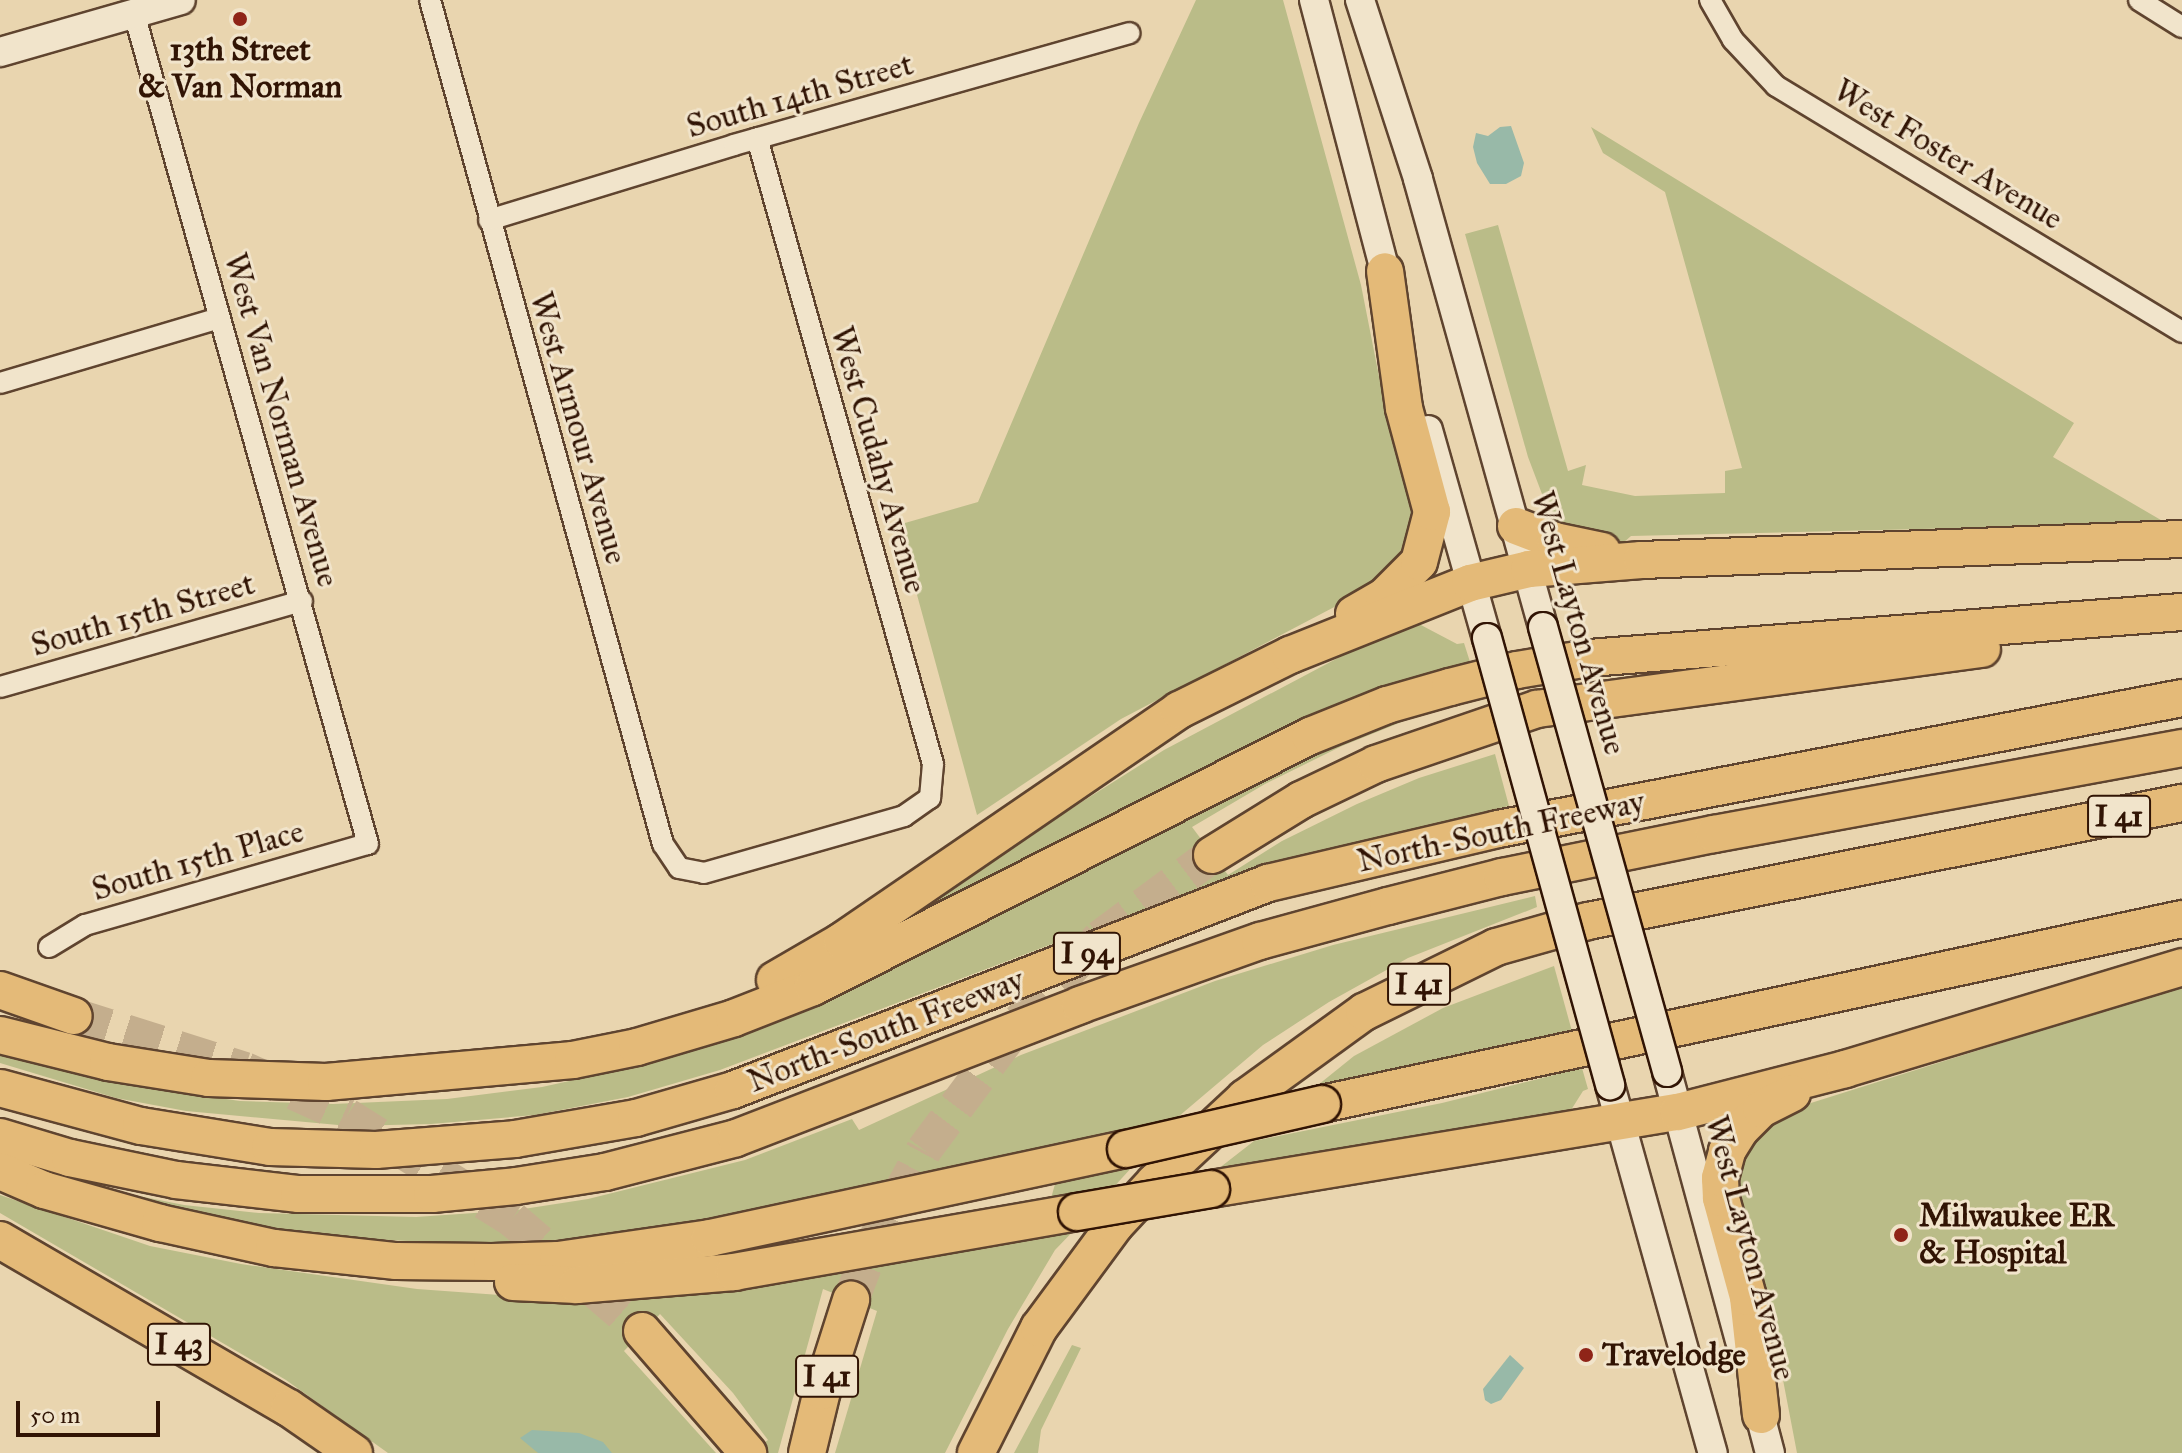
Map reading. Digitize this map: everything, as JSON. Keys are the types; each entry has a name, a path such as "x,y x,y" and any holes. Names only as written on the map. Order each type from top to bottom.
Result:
{"highway":[{"path":"1290,655 1384,597 1406,579 1419,562 1427,541 1432,512 1404,408 1385,271"},
{"path":"1516,526 1555,541 1642,560"},
{"path":"522,1065 704,1013 785,976 855,932 1179,710 1290,655 1470,583 1529,569 1642,560 2182,539"},
{"path":"0,1035 108,1062 209,1078 326,1082 522,1065 637,1047 734,1018 813,987 1310,736 1387,705 1450,687 1517,670 1589,658 2182,612"},
{"path":"1212,855 1301,800 1376,764 1537,709 2182,623"},
{"name":"North-South Freeway","path":"0,1088 141,1126 270,1147 407,1148 515,1139 636,1118 733,1090 1268,883 1498,829 2182,698"},
{"name":"North-South Freeway","path":"0,1137 70,1158 176,1180 299,1194 432,1194 590,1175 736,1138 1080,1005 1260,941 1373,910 1502,877 1699,837 2182,748"},
{"name":"I 41","path":"976,1453 1039,1328 1115,1225 1155,1182 1245,1098 1364,1012 1496,947 1588,921 2182,803"},
{"path":"0,1171 44,1190 160,1223 274,1248 396,1261 558,1260 652,1248 1126,1149 2182,919"},
{"path":"396,1261 416,1274 459,1280 577,1285 651,1282 734,1272 1678,1112 1845,1069 2182,967"},
{"path":"0,990 74,1016"},
{"path":"1761,1415 1748,1297 1721,1198 1720,1178 1727,1151 1740,1130 1761,1109 1845,1069"},
{"name":"I 43","path":"0,1240 289,1408 354,1453"},
{"name":"I 41","path":"807,1453 822,1391 851,1300"},
{"path":"642,1331 748,1453"}],"main road":[{"path":"0,52 181,0"},
{"path":"1314,0 1470,583 1713,1453"},
{"name":"West Layton Avenue","path":"1360,0 1418,179 1529,569 1770,1453"}],"street":[{"name":"West Armour Avenue","path":"430,0 663,844 679,868"},
{"name":"West Foster Avenue","path":"1710,0 1733,40 1776,86 2182,332"},
{"path":"2139,0 2182,27"},
{"name":"West Van Norman Avenue","path":"134,13 368,844"},
{"name":"South 14th Street","path":"489,220 757,138 1129,33"},
{"name":"West Cudahy Avenue","path":"679,868 704,873 904,816 930,798 933,764 757,138"},
{"path":"0,383 220,318"},
{"name":"South 15th Street","path":"0,687 302,601"},
{"name":"South 15th Place","path":"49,947 85,925 368,844"}],"green space":[{"path":"1196,0 1283,0 1361,285 1386,412 1421,533 1380,583 1121,719 977,815 898,525 978,502 1139,123"},
{"path":"1591,127 2074,423 2053,457 2166,523 1631,536 1623,543 1561,530 1553,523 1528,457 1465,234 1498,225 1568,471 1586,465 1582,485 1635,496 1725,493 1725,471 1742,468 1665,192 1603,153"},
{"path":"1419,624 1457,644 1464,643 1471,665 849,949 1164,750 1385,633"},
{"path":"1424,713 1342,746 1265,784 1192,827 1228,875 1282,841 1357,804 1419,778 1495,754 1509,806 1292,859 1200,888 720,1070 628,1097 535,1115 431,1124 349,1126 186,1111 116,1098 0,1063 0,1053 123,1084 240,1101 333,1104 447,1099 542,1087 651,1063 723,1039 1350,733"},
{"path":"1535,896 1537,907 1408,958 1329,1002 1263,1045 1178,1117 856,1190 645,1234 476,1245 321,1236 231,1222 133,1200 134,1195 184,1205 259,1213 416,1217 517,1210 588,1199 745,1160 852,1119 859,1130 1021,1055 1215,981 1333,945"},
{"path":"1554,966 1573,1035 1318,1085 1354,1056 1443,1008"},
{"path":"2182,986 2182,1453 1797,1453 1766,1291 1735,1175 1754,1127 1795,1108"},
{"path":"1582,1068 1588,1089 1583,1091 1571,1110 1218,1169 1254,1141 1442,1103"},
{"path":"1133,1166 1111,1190 1050,1202 1055,1184"},
{"path":"0,1195 150,1246 241,1264 417,1289 514,1296 1083,1221 1055,1250 1008,1329 945,1453 835,1453 877,1311 823,1289 778,1453 751,1453 768,1440 733,1393 660,1314 624,1351 716,1453 388,1453 286,1380 0,1213"},
{"path":"1072,1345 1081,1348 1041,1430 1038,1453 1014,1453"}],"shaded area":[{"path":"1511,126 1524,163 1521,176 1506,184 1490,184 1477,163 1473,147 1476,133 1488,136 1500,127"},
{"path":"1510,1355 1524,1368 1501,1400 1491,1404 1485,1400 1483,1389"},
{"path":"532,1430 579,1433 603,1442 612,1453 538,1453 520,1438"}],"tunnel":[{"path":"851,1300 871,1248 924,1150 1020,1021 1100,938 1212,855"},
{"path":"74,1016 245,1070 347,1116 512,1219 642,1331"}],"place":[{"name":"13th Street & Van Norman","path":"240,19"},
{"name":"Milwaukee ER & Hospital","path":"1901,1235"},
{"name":"Travelodge","path":"1586,1355"}]}
